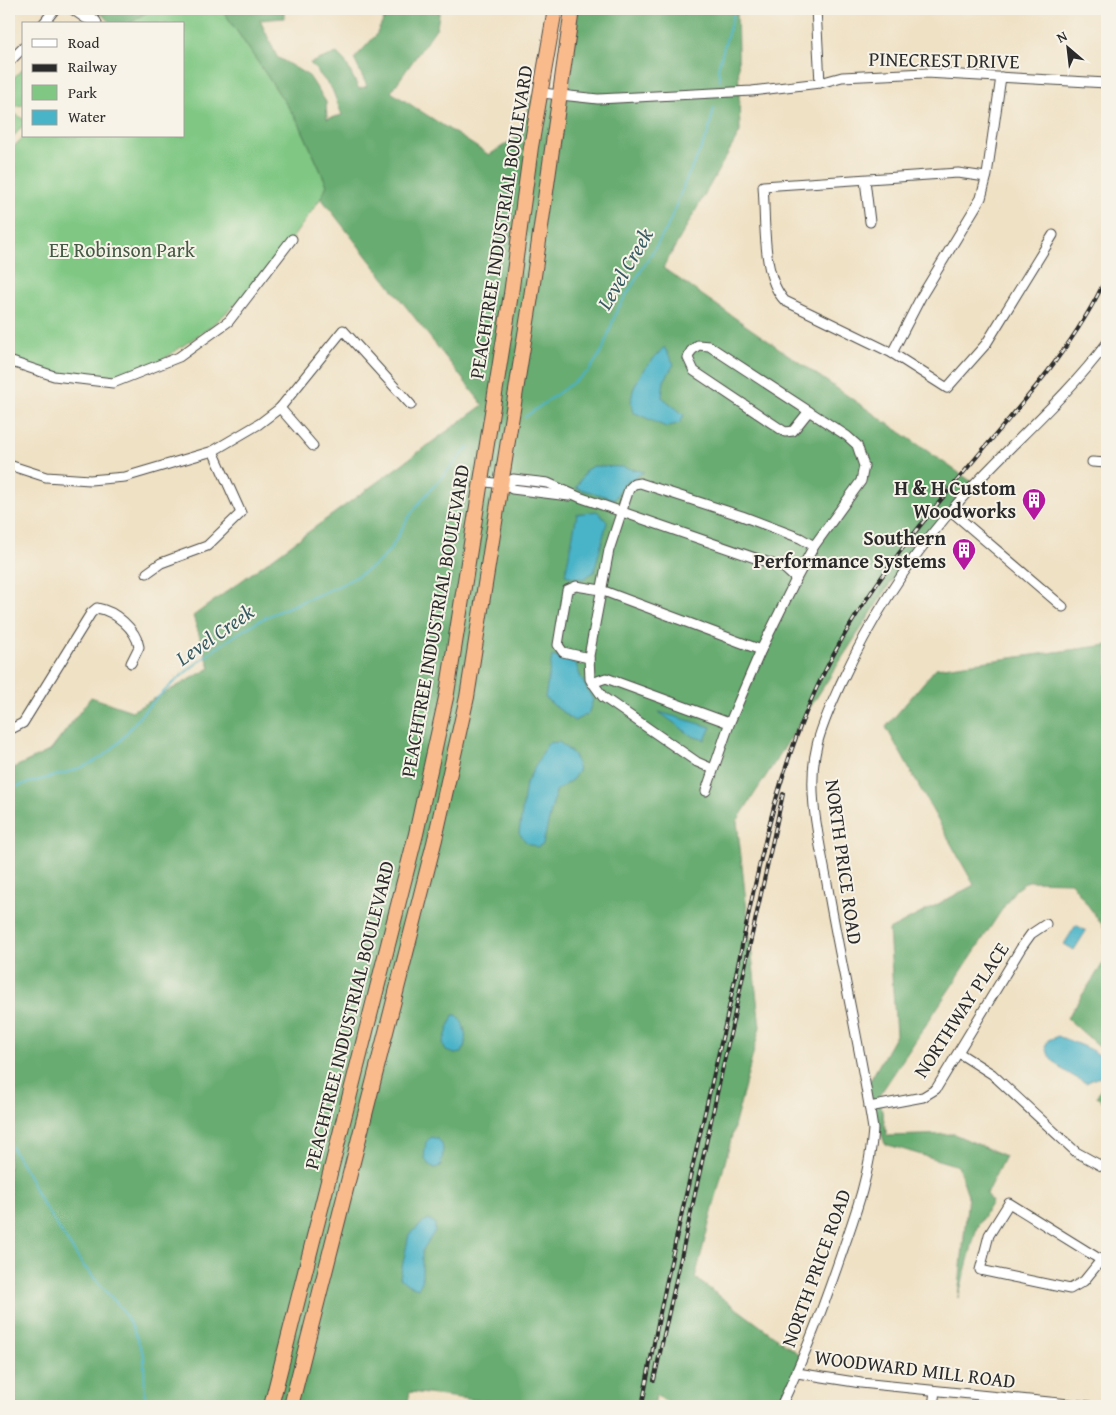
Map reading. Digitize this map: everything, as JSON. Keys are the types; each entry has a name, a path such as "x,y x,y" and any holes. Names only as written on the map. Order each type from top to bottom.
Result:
{"highway":[{"name":"PEACHTREE INDUSTRIAL BOULEVARD","path":"271,1406 418,825 447,693 511,294 530,147 542,92 555,9"},
{"name":"PEACHTREE INDUSTRIAL BOULEVARD","path":"291,1406 435,839 466,697 504,484 572,9"}],"street":[{"path":"45,22 55,9"},
{"path":"72,9 84,18 97,22 83,9"},
{"path":"816,9 820,83"},
{"path":"9,62 22,49"},
{"name":"PINECREST DRIVE","path":"542,92 560,96 598,99 752,90 820,83 842,77 926,73 1107,82"},
{"path":"892,353 921,297 980,198 986,177 1001,77"},
{"path":"986,177 958,173 763,186 770,271 775,291 785,301 892,353 947,388 986,344 1053,235"},
{"path":"865,180 870,222"},
{"path":"9,361 54,376 113,383 180,357 229,320 292,239"},
{"path":"9,465 46,477 90,480 125,477 213,451 259,424 280,408 343,330 411,405"},
{"name":"NORTH PRICE ROAD","path":"781,1406 797,1373 832,1282 864,1188 871,1154 873,1129 816,824 813,771 816,746 832,702 852,660 878,612 918,551 951,511 1060,399 1107,343"},
{"path":"706,791 730,723 761,650 814,546 862,481 864,466 857,445 809,412 709,346 698,345 691,351 688,358 694,371 784,432 793,431 809,412"},
{"path":"280,408 313,446"},
{"path":"147,572 161,563 207,546 241,513 213,451"},
{"path":"1092,462 1107,463"},
{"path":"480,481 504,484 513,479 548,484 579,498 784,568 796,579"},
{"path":"713,769 696,762 603,697 592,683 588,670 608,550 629,489 634,484 640,483 742,516 800,538 814,546"},
{"path":"951,511 1064,608"},
{"path":"589,658 563,652 558,645 567,590 576,586 601,590 761,650"},
{"path":"9,730 23,723 97,608 106,610 133,631 140,647 131,664"},
{"path":"592,683 606,678 730,723"},
{"name":"NORTHWAY PLACE","path":"869,1107 923,1097 936,1089 1021,948 1031,934 1046,924"},
{"path":"959,1052 992,1074 1076,1152 1107,1169"},
{"path":"1009,1203 1104,1262 1084,1281 1070,1289 980,1270 989,1235 1009,1203"},
{"name":"WOODWARD MILL ROAD","path":"797,1373 861,1383 1089,1406"},
{"path":"933,1406 935,1391"}],"green space":[{"path":"96,9 151,9 132,22 110,22"},
{"name":"EE Robinson Park","path":"151,9 222,9 299,123 327,185 321,198 261,282 210,327 148,370 86,379 9,368 9,152 22,138 185,138 185,22 132,22"},
{"path":"222,9 284,9 284,18 260,20 277,57 309,76 326,102 327,119 342,115 332,89 310,63 337,53 345,61 359,89 367,86 354,59 376,35 389,9 440,9 437,27 391,92 489,155 523,133 530,96 568,100 577,9 737,9 740,132 663,268 975,484 913,548 737,821 760,1027 695,1278 804,1358 783,1406 673,1406 656,1395 654,1406 526,1406 410,1392 407,1406 9,1406 9,770 51,750 91,697 132,711 210,668 193,616 483,405 321,198 327,185 299,123"},
{"path":"22,70 22,105 9,107 9,82"},
{"path":"9,111 22,118 22,126 9,142"},
{"path":"1107,645 1107,1054 1067,1018 1104,962 1105,929 1071,882 1028,881 1015,890 879,1096 887,1136 954,1134 1005,1156 986,1194 992,1202 977,1227 958,1298 968,1195 958,1166 885,1144 866,1088 896,1035 889,930 974,885 886,727 936,668"},
{"path":"1107,1075 1107,1105 1097,1097"}],"water":[{"path":"664,347 674,364 664,381 662,397 684,415 680,423 666,427 633,412 631,403 635,385 651,361"},
{"path":"593,466 623,467 644,472 622,485 615,499 576,488 586,470"},
{"path":"597,511 607,522 594,572 583,579 565,575 577,514"},
{"path":"552,656 576,664 593,700 588,714 574,721 545,698"},
{"path":"659,712 711,727 705,740 692,736"},
{"path":"559,742 574,755 579,769 573,779 556,791 543,844 537,847 527,843 519,833 526,783 548,743"},
{"path":"1076,925 1086,931 1074,950 1064,944"},
{"path":"453,1015 457,1015 460,1019 464,1028 465,1038 462,1053 455,1054 446,1051 443,1043"},
{"path":"1058,1036 1090,1049 1101,1056 1105,1064 1103,1075 1086,1083 1067,1073 1052,1059 1045,1047 1048,1040"},
{"path":"431,1137 440,1141 443,1147 441,1166 435,1168 425,1158 426,1142"},
{"path":"428,1219 435,1223 435,1231 422,1251 422,1282 418,1288 407,1284 400,1278 409,1234"}],"waterway":[{"name":"Level Creek","path":"720,81 718,68 735,9"},
{"name":"Level Creek","path":"525,417 589,371 603,349 616,312 667,228 686,180 708,134 714,108"},
{"name":"Level Creek","path":"9,789 80,768 102,757 114,747 145,710 167,689 191,668 229,640 258,621 345,583 377,563 388,552 418,505 468,447"},
{"path":"9,1143 31,1180 39,1198 82,1264 120,1307 133,1328 144,1356 145,1406"}],"railway":[{"path":"642,1406 671,1261 726,1021 756,878 780,784 814,694 851,623 885,573 941,500 1050,369 1081,324 1107,276"},
{"path":"654,1380 783,794"}],"place":[{"name":"H & H Custom Woodworks","path":"1034,521"},
{"name":"Southern Performance Systems","path":"964,571"}]}
